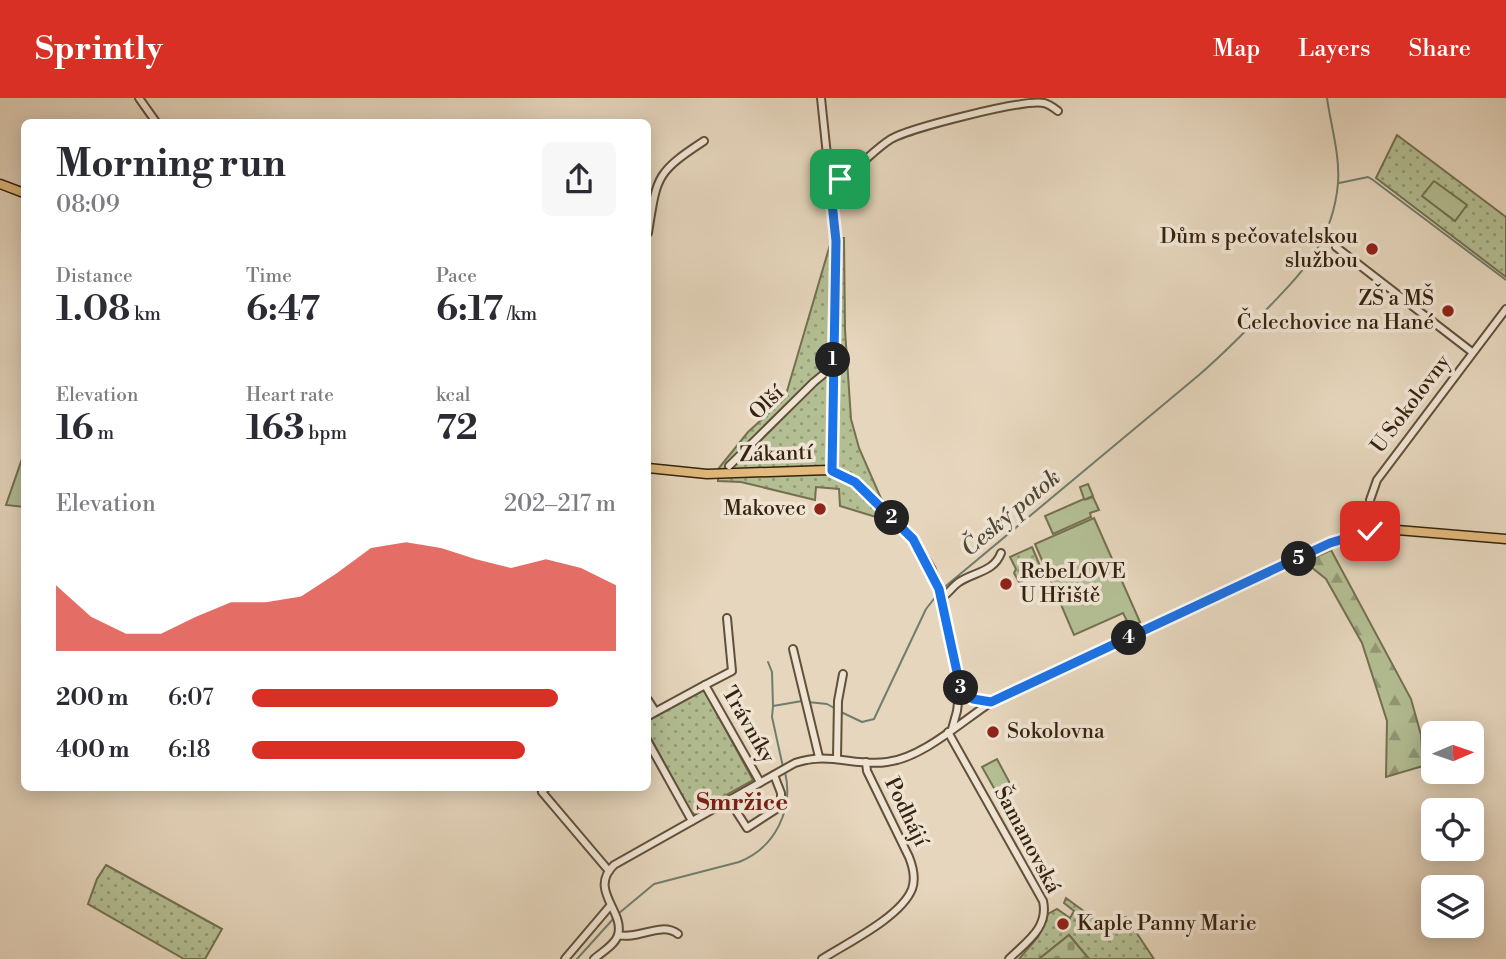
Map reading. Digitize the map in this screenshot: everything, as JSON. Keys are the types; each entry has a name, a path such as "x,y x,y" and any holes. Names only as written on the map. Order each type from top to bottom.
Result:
{"main road":[{"path":"0,184 21,192"},
{"name":"Zákantí","path":"651,468 707,474 832,471 855,482 911,536 937,584 960,686"},
{"path":"960,686 973,699 991,702 1330,543 1370,531 1404,530 1506,539"}],"street":[{"path":"139,98 154,119"},
{"path":"821,98 836,241 832,471"},
{"path":"830,184 900,135 1019,101 1046,103 1058,111"},
{"path":"651,216 656,188 663,172 674,160 704,141"},
{"path":"1336,247 1472,352"},
{"name":"U Sokolovny","path":"1370,531 1370,500 1377,480 1506,309"},
{"name":"Olší","path":"729,466 814,382 825,373 833,371"},
{"path":"941,597 967,577 988,570 1001,553"},
{"name":"Trávníky","path":"651,714 732,671 727,618"},
{"path":"793,649 819,757"},
{"path":"837,758 838,701 843,674"},
{"name":"Trávníky","path":"705,685 760,782"},
{"path":"950,731 957,711 960,686"},
{"name":"Trávníky","path":"608,871 614,865 788,767 819,757 883,763 895,761 950,731 991,702"},
{"path":"651,705 655,711"},
{"name":"Šamanovská","path":"950,731 1043,901 1044,914 1039,928 1009,959"},
{"path":"651,747 692,821"},
{"name":"Podhájí","path":"822,959 889,915 903,902 913,885 909,857 872,782 866,762"},
{"path":"729,800 747,828 781,806 776,774"},
{"path":"543,791 608,871 605,888 617,921 618,935 613,943 594,959"},
{"path":"565,959 612,909"},
{"path":"618,935 631,937 667,929 678,934"}],"green space":[{"path":"1397,135 1506,217 1506,277 1376,178"},
{"path":"1434,181 1467,205 1455,221 1422,196"},
{"path":"832,238 844,238 845,330 851,419 859,448 883,503 876,517 840,506 839,489 816,487 815,500 741,482 718,481 719,468 748,432 785,398"},
{"path":"21,462 21,507 6,505"},
{"path":"1088,484 1093,496 1084,500 1093,497 1099,510 1090,513 1091,517 1053,534 1045,516 1084,499 1080,487"},
{"path":"1094,518 1140,622 1130,627 1123,613 1074,635 1035,544"},
{"path":"1032,547 1043,573 1019,582 1010,557"},
{"path":"1331,550 1411,699 1421,735 1421,767 1386,777 1387,721 1362,643 1326,579 1305,562"},
{"path":"704,690 753,780 692,814 651,739 651,719"},
{"path":"997,759 1013,789 999,797 982,767"},
{"path":"106,865 222,929 205,959 184,959 88,904 97,879"},
{"path":"1066,898 1100,923 1114,922 1126,917 1154,959 1089,959 1069,935 1039,959 1019,959 1038,937 1048,914 1057,909 1070,918 1074,911 1064,903"},
{"path":"1069,935 1089,959 1039,959"}],"waterway":[{"name":"Český potok","path":"941,590 1208,367 1303,269 1323,239 1330,222 1338,183 1336,151 1327,98"},
{"path":"1339,183 1368,177 1506,280"},
{"name":"Český potok","path":"841,712 862,722 874,719 926,609 937,595"},
{"path":"768,662 772,672 773,706"},
{"name":"Český potok","path":"783,767 772,717 773,706 802,701"},
{"name":"Český potok","path":"808,702 827,704 836,709"},
{"name":"Český potok","path":"618,914 654,884 739,862 763,847 779,826 784,813 787,800 785,772"},
{"name":"Český potok","path":"577,959 614,918"}],"place":[{"name":"Dům s pečovatelskou službou","path":"1372,249"},
{"name":"ZŠ a MŠ Čelechovice na Hané","path":"1448,311"},
{"name":"Makovec","path":"820,509"},
{"name":"RebeLOVE U Hřiště","path":"1006,584"},
{"name":"Sokolovna","path":"993,732"},
{"name":"Kaple Panny Marie","path":"1063,924"}],"district":[{"name":"Smržice","path":"742,803"}],"route":[{"path":"840,179 830,184 836,241 832,471 846,476 861,487 908,532 918,546 939,589 958,683 970,697 980,702 991,702 1330,543 1370,531"}]}
